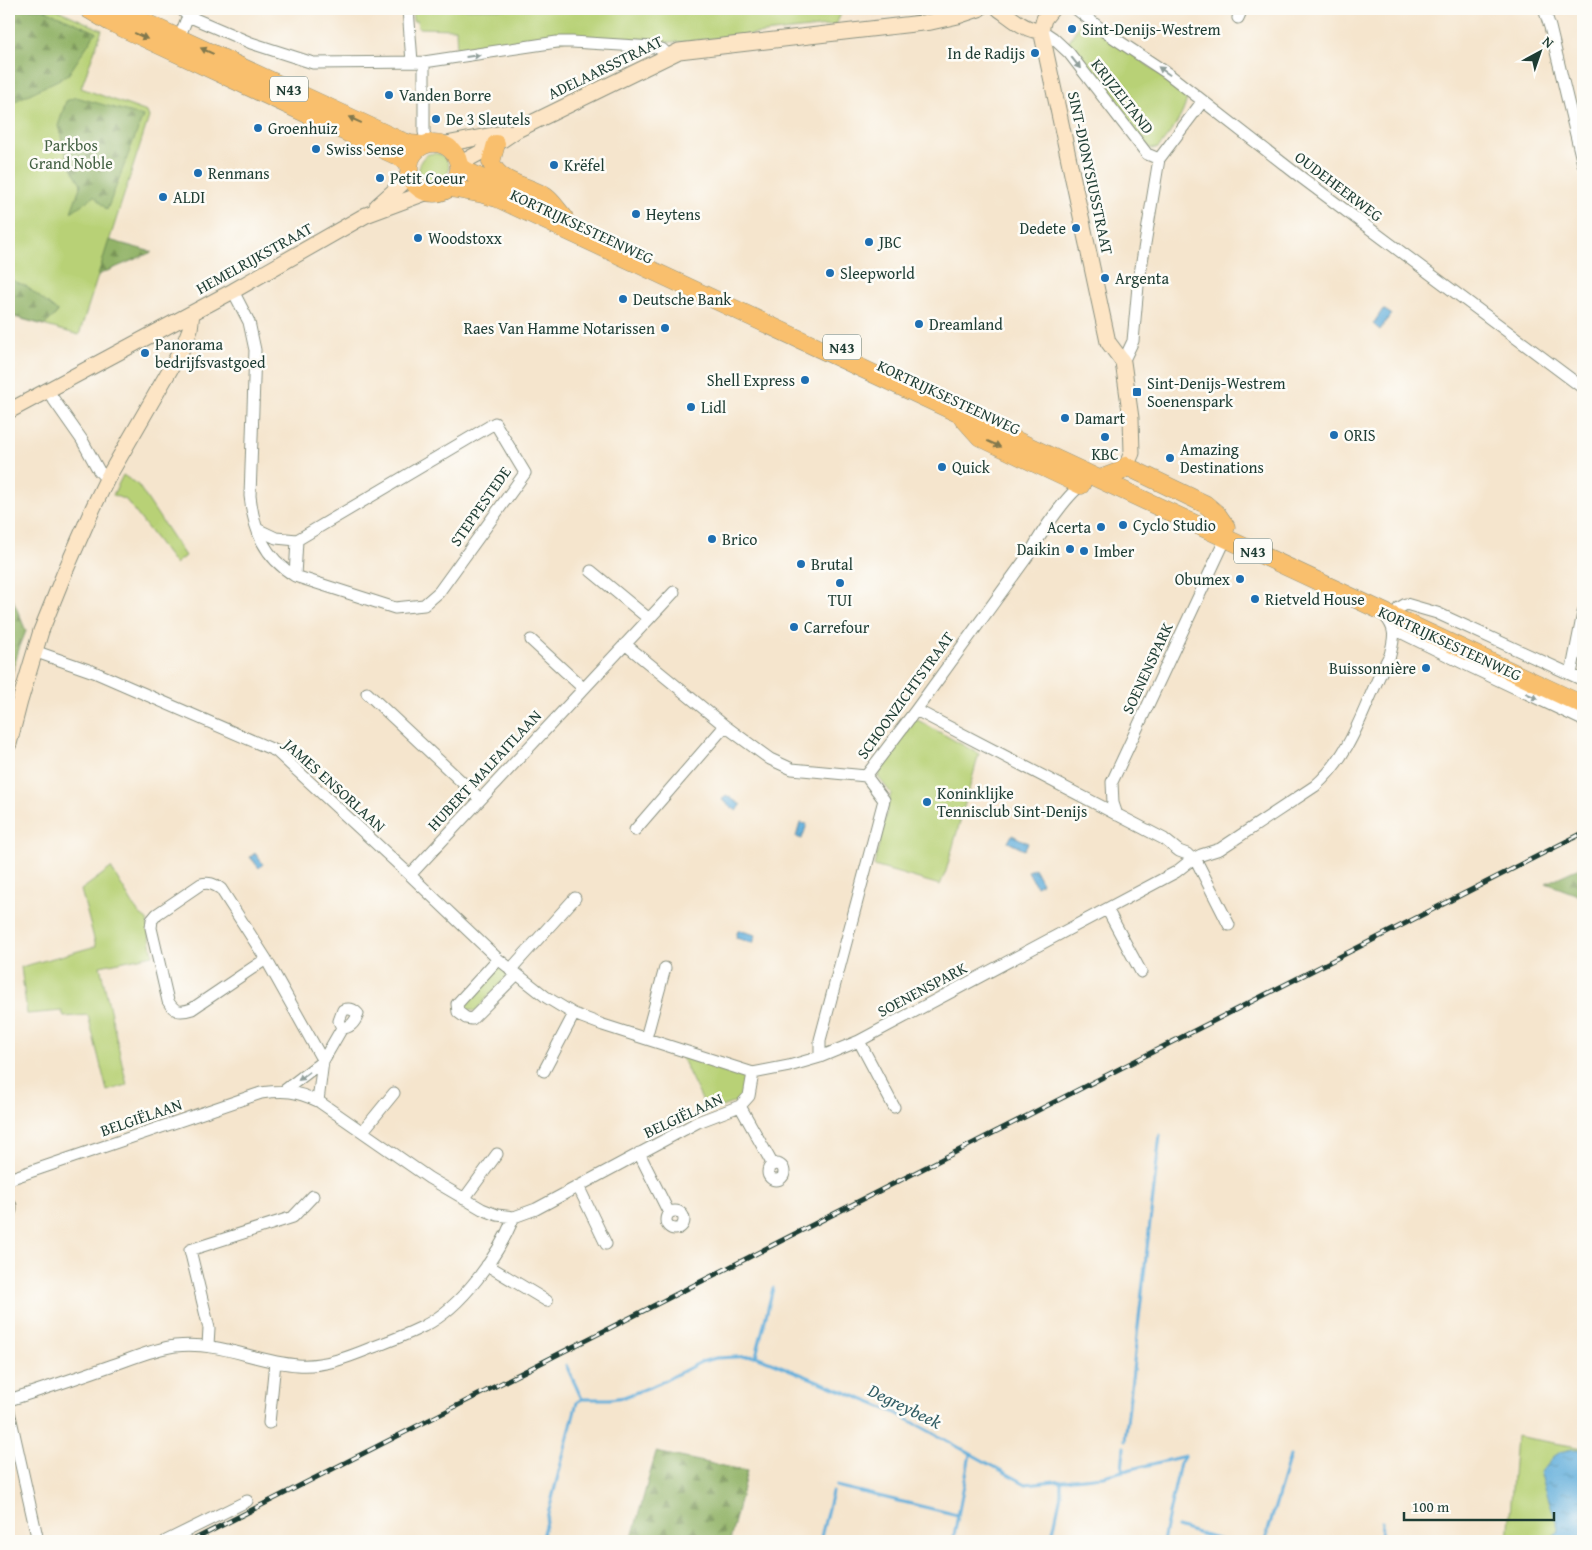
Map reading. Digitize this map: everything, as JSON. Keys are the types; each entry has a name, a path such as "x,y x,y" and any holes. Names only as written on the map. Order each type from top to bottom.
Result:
{"main road":[{"name":"N43","path":"88,9 110,22 409,167 413,182 421,190 440,193 450,188"},
{"name":"N43","path":"116,9 399,140 410,144 435,142 446,144"},
{"path":"409,167 414,152 424,144"},
{"path":"446,144 454,153 459,166 459,174 450,188"},
{"name":"N43","path":"496,144 491,162 496,172 502,177 532,189 547,198 564,218"},
{"name":"KORTRIJKSESTEENWEG","path":"459,166 564,218 1113,473 1376,608 1583,705"},
{"name":"KORTRIJKSESTEENWEG","path":"450,188 497,198 958,412 1113,473 1205,504 1217,514 1226,532 1403,606 1583,694"},
{"name":"N43","path":"958,412 980,437 1081,485"}],"street":[{"path":"408,9 412,62"},
{"name":"ADELAARSSTRAAT","path":"459,166 517,130 679,51 931,22 979,9"},
{"path":"999,9 1029,29 1036,31 1041,30 1044,19 1052,9"},
{"name":"OUDEHEERWEG","path":"1076,9 1105,32 1167,73 1202,102 1583,388"},
{"path":"1544,9 1583,164"},
{"path":"179,38 184,12 251,43 313,63 424,62 557,42 653,47 662,49 668,55"},
{"name":"KRIJZELTAND","path":"1041,30 1069,53 1147,154 1159,159"},
{"name":"SINT-DIONYSIUSSTRAAT","path":"1041,30 1108,342 1124,362"},
{"path":"424,62 424,144"},
{"name":"KRIJZELTAND","path":"1124,362 1133,341 1138,286 1159,159 1202,102"},
{"name":"ADELAARSSTRAAT","path":"446,144 517,130"},
{"name":"HEMELRIJKSTRAAT","path":"9,744 34,651 64,574 107,479 183,347 190,329 192,313 233,292 366,215 396,191 404,182 409,167"},
{"name":"HEMELRIJKSTRAAT","path":"366,215 428,192"},
{"name":"STEPPESTEDE","path":"233,292 249,322 255,350 250,496 252,514 256,529 266,550 281,568 295,576 396,608 424,605 439,592 525,474 495,423 298,540"},
{"path":"9,411 192,313"},
{"path":"1081,485 1113,473 1132,453 1131,418 1124,362"},
{"path":"47,390 82,440 99,471 107,479"},
{"name":"SCHOONZICHTSTRAAT","path":"820,1057 820,1040 884,800 866,776 1032,550 1040,535 1081,485"},
{"path":"256,529 276,538 298,540 295,576"},
{"name":"SOENENSPARK","path":"1117,815 1113,804 1112,782 1226,532"},
{"path":"591,571 648,619"},
{"name":"HUBERT MALFAITLAAN","path":"410,875 674,592"},
{"name":"KORTRIJKSESTEENWEG","path":"1403,606 1437,612 1583,680"},
{"path":"1376,608 1386,616 1394,629"},
{"path":"1572,674 1583,613"},
{"name":"SOENENSPARK","path":"820,1057 858,1041 1176,872 1190,861 1220,849 1315,786 1339,760 1351,740 1390,656 1394,629"},
{"name":"KORTRIJKSESTEENWEG","path":"1394,629 1583,720"},
{"path":"531,640 583,688"},
{"path":"1390,656 1405,644 1416,641"},
{"path":"625,644 725,726 770,759 792,769 866,776"},
{"name":"JAMES ENSORLAAN","path":"34,651 101,675 276,751 513,973 546,997 574,1014 749,1071"},
{"path":"367,693 480,799"},
{"path":"916,710 1117,815 1187,854 1229,926"},
{"path":"635,830 725,726"},
{"path":"266,959 192,1009 177,1012 168,1001 151,928 152,920 157,914 201,884 214,884 222,890 266,959 323,1062"},
{"path":"498,959 457,1004 458,1012 466,1018 472,1019 576,898"},
{"path":"1107,909 1141,972"},
{"path":"646,1038 664,968"},
{"path":"544,1071 574,1014"},
{"name":"BELGIËLAAN","path":"318,1101 323,1062 342,1028"},
{"path":"858,1041 894,1107"},
{"path":"749,1071 789,1066 820,1057"},
{"name":"BELGIËLAAN","path":"285,1090 323,1062"},
{"name":"BELGIËLAAN","path":"9,1179 261,1094 285,1090 302,1094 318,1101 429,1178 464,1199 495,1215 514,1217 536,1209 698,1122 740,1106 749,1096 749,1071"},
{"path":"362,1130 394,1093"},
{"name":"BELGIËLAAN","path":"740,1106 773,1165"},
{"name":"BELGIËLAAN","path":"639,1153 669,1214"},
{"path":"464,1199 497,1154"},
{"path":"578,1186 606,1244"},
{"path":"208,1345 208,1328 190,1250 292,1217 313,1196"},
{"path":"9,1400 140,1355 174,1346 208,1345 275,1362 300,1366 347,1358 424,1326 447,1312 462,1298 487,1265 509,1231 514,1217"},
{"path":"487,1265 547,1301"},
{"path":"269,1423 275,1362"},
{"path":"9,1412 38,1541"},
{"path":"166,1541 247,1501"}],"green space":[{"name":"Parkbos Grand Noble","path":"9,9 56,9 102,30 81,88 147,112 149,117 79,335 14,317 9,311"},
{"path":"9,9 43,9 96,32 68,75 9,104"},
{"path":"412,9 843,9 836,25 683,42 576,38 457,53 456,29 418,28 417,21 413,21"},
{"path":"1083,19 1167,79 1187,98 1179,118 1158,148 1152,149 1145,145 1067,44"},
{"path":"76,97 143,116 107,210 94,196 71,212 81,184 69,164 58,126 66,101"},
{"path":"434,153 445,157 449,168 445,179 434,183 423,179 419,168 423,157"},
{"path":"109,240 152,252 98,275"},
{"path":"9,279 26,286 58,312 45,325 9,315"},
{"path":"123,475 138,485 185,556 175,564 126,500 113,495"},
{"path":"9,590 26,631 9,684"},
{"name":"Koninklijke Tennisclub Sint-Denijs","path":"914,718 979,754 946,871 940,885 874,866 891,793 878,777 885,757"},
{"path":"1583,866 1583,897 1546,883"},
{"path":"111,868 139,914 147,920 153,955 100,966 127,1085 107,1091 88,1015 64,1017 62,1011 27,1014 21,967 96,946 81,890"},
{"path":"496,965 508,973 507,976 475,1011 469,1010 464,1005 463,1000"},
{"path":"680,1055 737,1072 746,1082 744,1096 738,1101 708,1112"},
{"path":"1516,1436 1583,1448 1583,1541 1508,1541"},
{"path":"656,1452 747,1471 730,1541 631,1541"}],"water":[{"path":"1383,309 1391,314 1380,330 1373,324"},
{"path":"726,795 741,805 737,811 722,800"},
{"path":"800,823 807,824 802,839 796,837"},
{"path":"1012,835 1028,843 1024,850 1008,842"},
{"path":"255,853 263,864 259,868 250,857"},
{"path":"1034,868 1042,883 1036,886 1028,871"},
{"path":"738,930 756,935 753,943 736,938"},
{"path":"1576,1449 1583,1450 1583,1541 1546,1541 1559,1531 1540,1472 1559,1453"}],"waterway":[{"path":"1125,1440 1160,1135"},
{"path":"756,1356 773,1288"},
{"name":"Degreybeek","path":"566,1365 582,1399 610,1399 624,1397 660,1383 701,1362 716,1358 756,1356 894,1412 1026,1484 1103,1476 1185,1456 1180,1463 1163,1541"},
{"path":"541,1541 577,1402 582,1399"},
{"path":"1122,1471 1124,1447"},
{"path":"953,1541 970,1454"},
{"path":"1265,1541 1290,1456"},
{"path":"1051,1541 1061,1494 1061,1481"},
{"path":"836,1486 958,1515"},
{"path":"820,1541 832,1492"},
{"path":"1381,1541 1382,1522"},
{"name":"Degreybeek","path":"1177,1527 1224,1541"}],"railway":[{"path":"191,1541 1583,833"}],"place":[{"name":"Sint-Denijs-Westrem","path":"1072,29"},
{"name":"In de Radijs","path":"1035,53"},
{"name":"Vanden Borre","path":"389,95"},
{"name":"De 3 Sleutels","path":"436,119"},
{"name":"Groenhuiz","path":"258,128"},
{"name":"Swiss Sense","path":"316,149"},
{"name":"Krëfel","path":"554,165"},
{"name":"Renmans","path":"198,173"},
{"name":"Petit Coeur","path":"380,178"},
{"name":"ALDI","path":"163,197"},
{"name":"Heytens","path":"636,214"},
{"name":"Dedete","path":"1076,228"},
{"name":"Woodstoxx","path":"418,238"},
{"name":"JBC","path":"869,242"},
{"name":"Sleepworld","path":"830,273"},
{"name":"Argenta","path":"1105,278"},
{"name":"Deutsche Bank","path":"623,299"},
{"name":"Dreamland","path":"919,324"},
{"name":"Raes Van Hamme Notarissen","path":"665,328"},
{"name":"Panorama bedrijfsvastgoed","path":"145,353"},
{"name":"Shell Express","path":"805,380"},
{"name":"Sint-Denijs-Westrem Soenenspark","path":"1137,392"},
{"name":"Lidl","path":"691,407"},
{"name":"Damart","path":"1065,418"},
{"name":"ORIS","path":"1334,435"},
{"name":"KBC","path":"1105,437"},
{"name":"Amazing Destinations","path":"1170,458"},
{"name":"Quick","path":"942,467"},
{"name":"Cyclo Studio","path":"1123,525"},
{"name":"Acerta","path":"1101,527"},
{"name":"Brico","path":"712,539"},
{"name":"Daikin","path":"1070,549"},
{"name":"Imber","path":"1084,551"},
{"name":"Brutal","path":"801,564"},
{"name":"Obumex","path":"1240,579"},
{"name":"TUI","path":"840,583"},
{"name":"Rietveld House","path":"1255,599"},
{"name":"Carrefour","path":"794,627"},
{"name":"Buissonnière","path":"1426,668"},
{"name":"Koninklijke Tennisclub Sint-Denijs","path":"927,802"}]}
